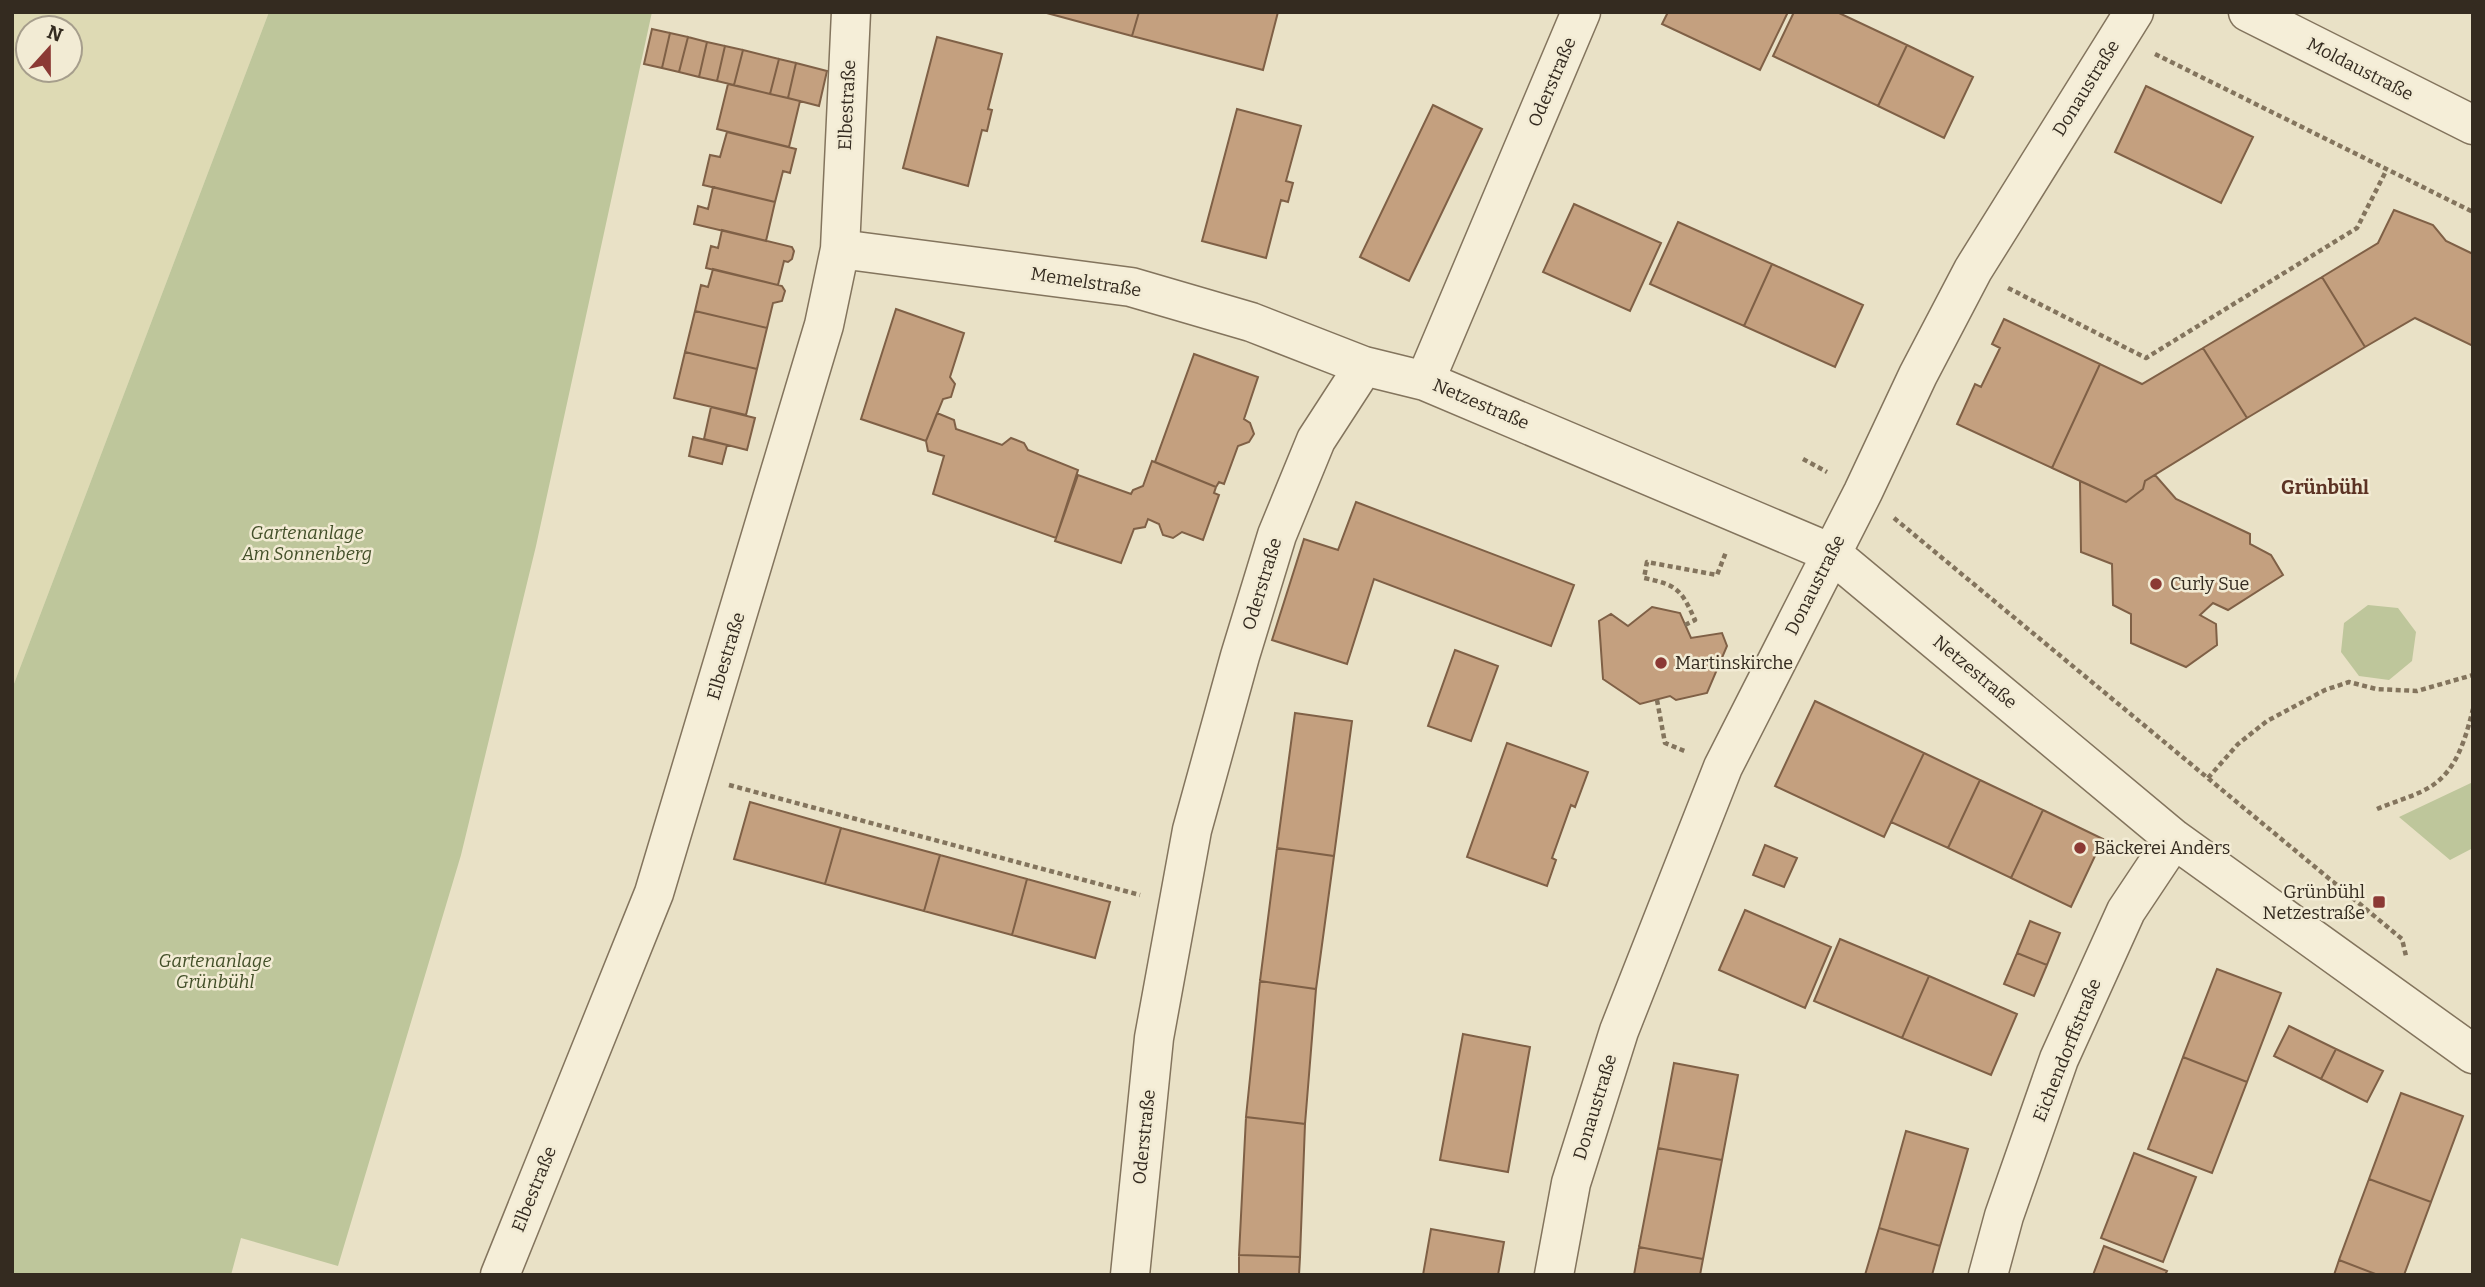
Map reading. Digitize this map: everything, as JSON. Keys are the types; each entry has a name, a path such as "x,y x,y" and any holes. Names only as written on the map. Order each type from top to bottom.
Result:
{"street":[{"name":"Elbestraße","path":"500,1275 654,893 820,338 840,249 852,12"},
{"name":"Oderstraße","path":"1425,381 1581,12"},
{"name":"Moldaustraße","path":"2248,12 2473,125"},
{"name":"Donaustraße","path":"1554,1275 1571,1183 1619,1031 1723,767 1973,270 2126,24"},
{"name":"Memelstraße","path":"840,249 1131,287 1251,322 1364,366"},
{"name":"Oderstraße","path":"1130,1275 1154,1038 1192,830 1277,535 1316,440 1364,366"},
{"path":"1364,366 1425,381"},
{"name":"Netzestraße","path":"1425,381 1831,553 2174,839 2473,1054"},
{"name":"Eichendorffstraße","path":"1988,1275 2004,1216 2059,1059 2126,911 2174,839"}],"path":[{"path":"2126,24 2386,171 2473,212"},
{"path":"1973,270 2146,358 2357,228 2386,171"},
{"path":"1803,459 1863,492 2402,939 2417,1013"},
{"path":"1685,625 1695,620 1688,604 1671,584 1644,578 1647,562 1717,575 1741,515"},
{"path":"2208,778 2238,744 2267,720 2325,690 2349,682 2376,690 2417,691 2473,675"},
{"path":"1657,700 1665,743 1723,767"},
{"path":"2377,809 2432,785 2451,768 2465,740 2473,709"},
{"path":"690,775 1178,905"}],"shaded area":[{"path":"12,12 269,12 12,689"}],"green space":[{"name":"Gartenanlage Am Sonnenberg","path":"269,12 652,12 536,546 461,855 338,1266 241,1238 231,1275 12,1275 12,689"},
{"path":"2368,605 2398,608 2416,632 2412,661 2389,680 2359,676 2341,652 2344,623"},
{"path":"2473,782 2473,848 2450,860 2399,817"}],"building":[{"path":"1043,12 1139,12 1132,36"},
{"path":"1139,12 1278,12 1263,70 1132,36"},
{"path":"1668,12 1788,12 1760,70 1662,24"},
{"path":"1794,12 1837,12 1907,45 1878,106 1773,56"},
{"path":"652,29 670,33 662,68 644,64"},
{"path":"670,33 688,37 679,72 662,68"},
{"path":"688,37 707,42 699,77 679,72"},
{"path":"937,37 1002,54 988,109 992,110 987,131 982,130 968,186 903,168"},
{"path":"707,42 725,46 717,81 699,77"},
{"path":"1907,45 1973,77 1944,138 1878,106"},
{"path":"725,46 743,50 734,85 717,81"},
{"path":"743,50 779,59 770,94 734,85"},
{"path":"779,59 796,63 788,98 770,94"},
{"path":"796,63 827,71 819,106 788,98"},
{"path":"728,84 800,101 789,147 717,129"},
{"path":"2146,86 2253,137 2221,203 2115,152"},
{"path":"1433,105 1482,129 1409,281 1360,257"},
{"path":"1237,109 1301,126 1286,181 1293,183 1288,202 1281,200 1266,258 1202,241"},
{"path":"727,132 796,149 790,173 783,171 775,202 703,185 710,155 720,157"},
{"path":"713,187 775,202 766,241 694,224 698,206 708,209"},
{"path":"1574,204 1661,243 1630,311 1543,272"},
{"path":"2394,210 2433,225 2446,241 2473,254 2473,346 2415,318 2365,347 2322,277 2378,243"},
{"path":"1678,222 1772,264 1744,326 1650,284"},
{"path":"722,230 792,247 792,259 784,261 778,285 706,268 711,246 718,248"},
{"path":"1772,264 1863,305 1835,367 1744,326"},
{"path":"713,269 782,286 785,291 782,301 773,303 767,328 695,311 701,285 708,287"},
{"path":"2322,277 2365,347 2247,418 2203,348"},
{"path":"896,309 964,333 950,377 955,384 951,397 943,399 926,441 861,419"},
{"path":"695,311 767,328 757,369 685,352"},
{"path":"2004,319 2100,364 2052,468 1957,424 1975,384 1981,387 2000,348 1992,344"},
{"path":"2203,348 2247,418 2145,481 2143,489 2126,502 2052,468 2100,364 2142,384"},
{"path":"685,352 757,369 746,415 674,398"},
{"path":"1194,354 1258,377 1244,419 1250,423 1254,434 1249,442 1238,446 1224,484 1219,482 1216,487 1155,462"},
{"path":"711,407 755,418 747,450 704,439"},
{"path":"937,413 954,420 956,429 1002,445 1011,438 1024,443 1028,450 1078,470 1056,538 933,494 944,456 928,451 926,441"},
{"path":"693,437 727,445 722,464 689,456"},
{"path":"1152,461 1216,487 1214,493 1219,495 1203,540 1182,532 1173,538 1163,535 1159,524 1148,519 1145,527 1134,529 1121,563 1055,541 1078,475 1131,494 1133,490 1143,486"},
{"path":"2155,475 2176,499 2250,534 2250,544 2271,555 2283,575 2228,610 2213,603 2200,615 2216,624 2217,645 2186,667 2131,643 2131,614 2113,605 2112,564 2081,552 2080,481 2126,502 2143,489 2145,481"},
{"path":"1356,502 1574,585 1551,646 1374,579 1347,664 1272,640 1304,539 1338,550"},
{"name":"Martinskirche","path":"1652,607 1680,613 1691,638 1722,633 1727,646 1707,693 1676,700 1670,696 1640,704 1603,679 1599,621 1611,614 1628,626"},
{"path":"1455,650 1498,666 1471,741 1428,726"},
{"path":"1815,701 1924,753 1884,837 1775,786"},
{"path":"1295,713 1352,721 1334,856 1277,848"},
{"path":"1507,743 1588,772 1575,807 1571,805 1552,858 1556,860 1547,886 1467,857"},
{"path":"1924,753 1980,780 1948,848 1891,822"},
{"path":"1980,780 2043,810 2011,878 1948,848"},
{"path":"750,802 841,828 825,884 734,859"},
{"path":"2043,810 2103,839 2071,907 2011,878"},
{"path":"841,828 940,855 924,911 825,884"},
{"path":"1765,845 1797,858 1784,887 1753,875"},
{"path":"1277,848 1334,856 1316,989 1260,981"},
{"path":"940,855 1027,879 1012,935 924,911"},
{"path":"1027,879 1110,902 1095,958 1012,935"},
{"path":"1745,910 1831,947 1805,1008 1719,970"},
{"path":"2030,921 2060,933 2047,965 2017,953"},
{"path":"1840,939 1929,976 1902,1038 1814,1001"},
{"path":"2017,953 2047,965 2034,996 2004,984"},
{"path":"2217,969 2281,993 2247,1082 2183,1057"},
{"path":"1929,976 2017,1014 1991,1075 1902,1038"},
{"path":"1260,981 1316,989 1305,1124 1246,1117"},
{"path":"2289,1026 2336,1049 2321,1079 2274,1056"},
{"path":"1463,1034 1530,1047 1508,1172 1440,1160"},
{"path":"2336,1049 2383,1071 2367,1102 2321,1079"},
{"path":"2183,1057 2247,1082 2212,1173 2148,1149"},
{"path":"1674,1063 1738,1075 1722,1160 1658,1148"},
{"path":"2401,1093 2463,1116 2431,1202 2369,1179"},
{"path":"1246,1117 1305,1124 1300,1257 1239,1255"},
{"path":"1906,1131 1968,1149 1940,1246 1879,1228"},
{"path":"1658,1148 1722,1160 1703,1259 1639,1247"},
{"path":"2134,1153 2196,1177 2163,1262 2101,1238"},
{"path":"2369,1179 2431,1202 2404,1275 2378,1275 2339,1260"},
{"path":"1879,1228 1940,1246 1932,1275 1865,1275"},
{"path":"1431,1229 1504,1242 1498,1275 1423,1275"},
{"path":"2104,1246 2167,1271 2165,1275 2093,1275"},
{"path":"1639,1247 1703,1259 1700,1275 1634,1275"},
{"path":"1239,1255 1300,1257 1299,1275 1239,1275"},
{"path":"2339,1260 2378,1275 2334,1275"}],"place":[{"name":"Curly Sue","path":"2156,584"},
{"name":"Martinskirche","path":"1661,663"},
{"name":"Bäckerei Anders","path":"2080,848"},
{"name":"Grünbühl Netzestraße","path":"2379,902"}],"district":[{"name":"Grünbühl","path":"2325,487"}],"park label":[{"name":"Gartenanlage Grünbühl","path":"215,971"}]}
